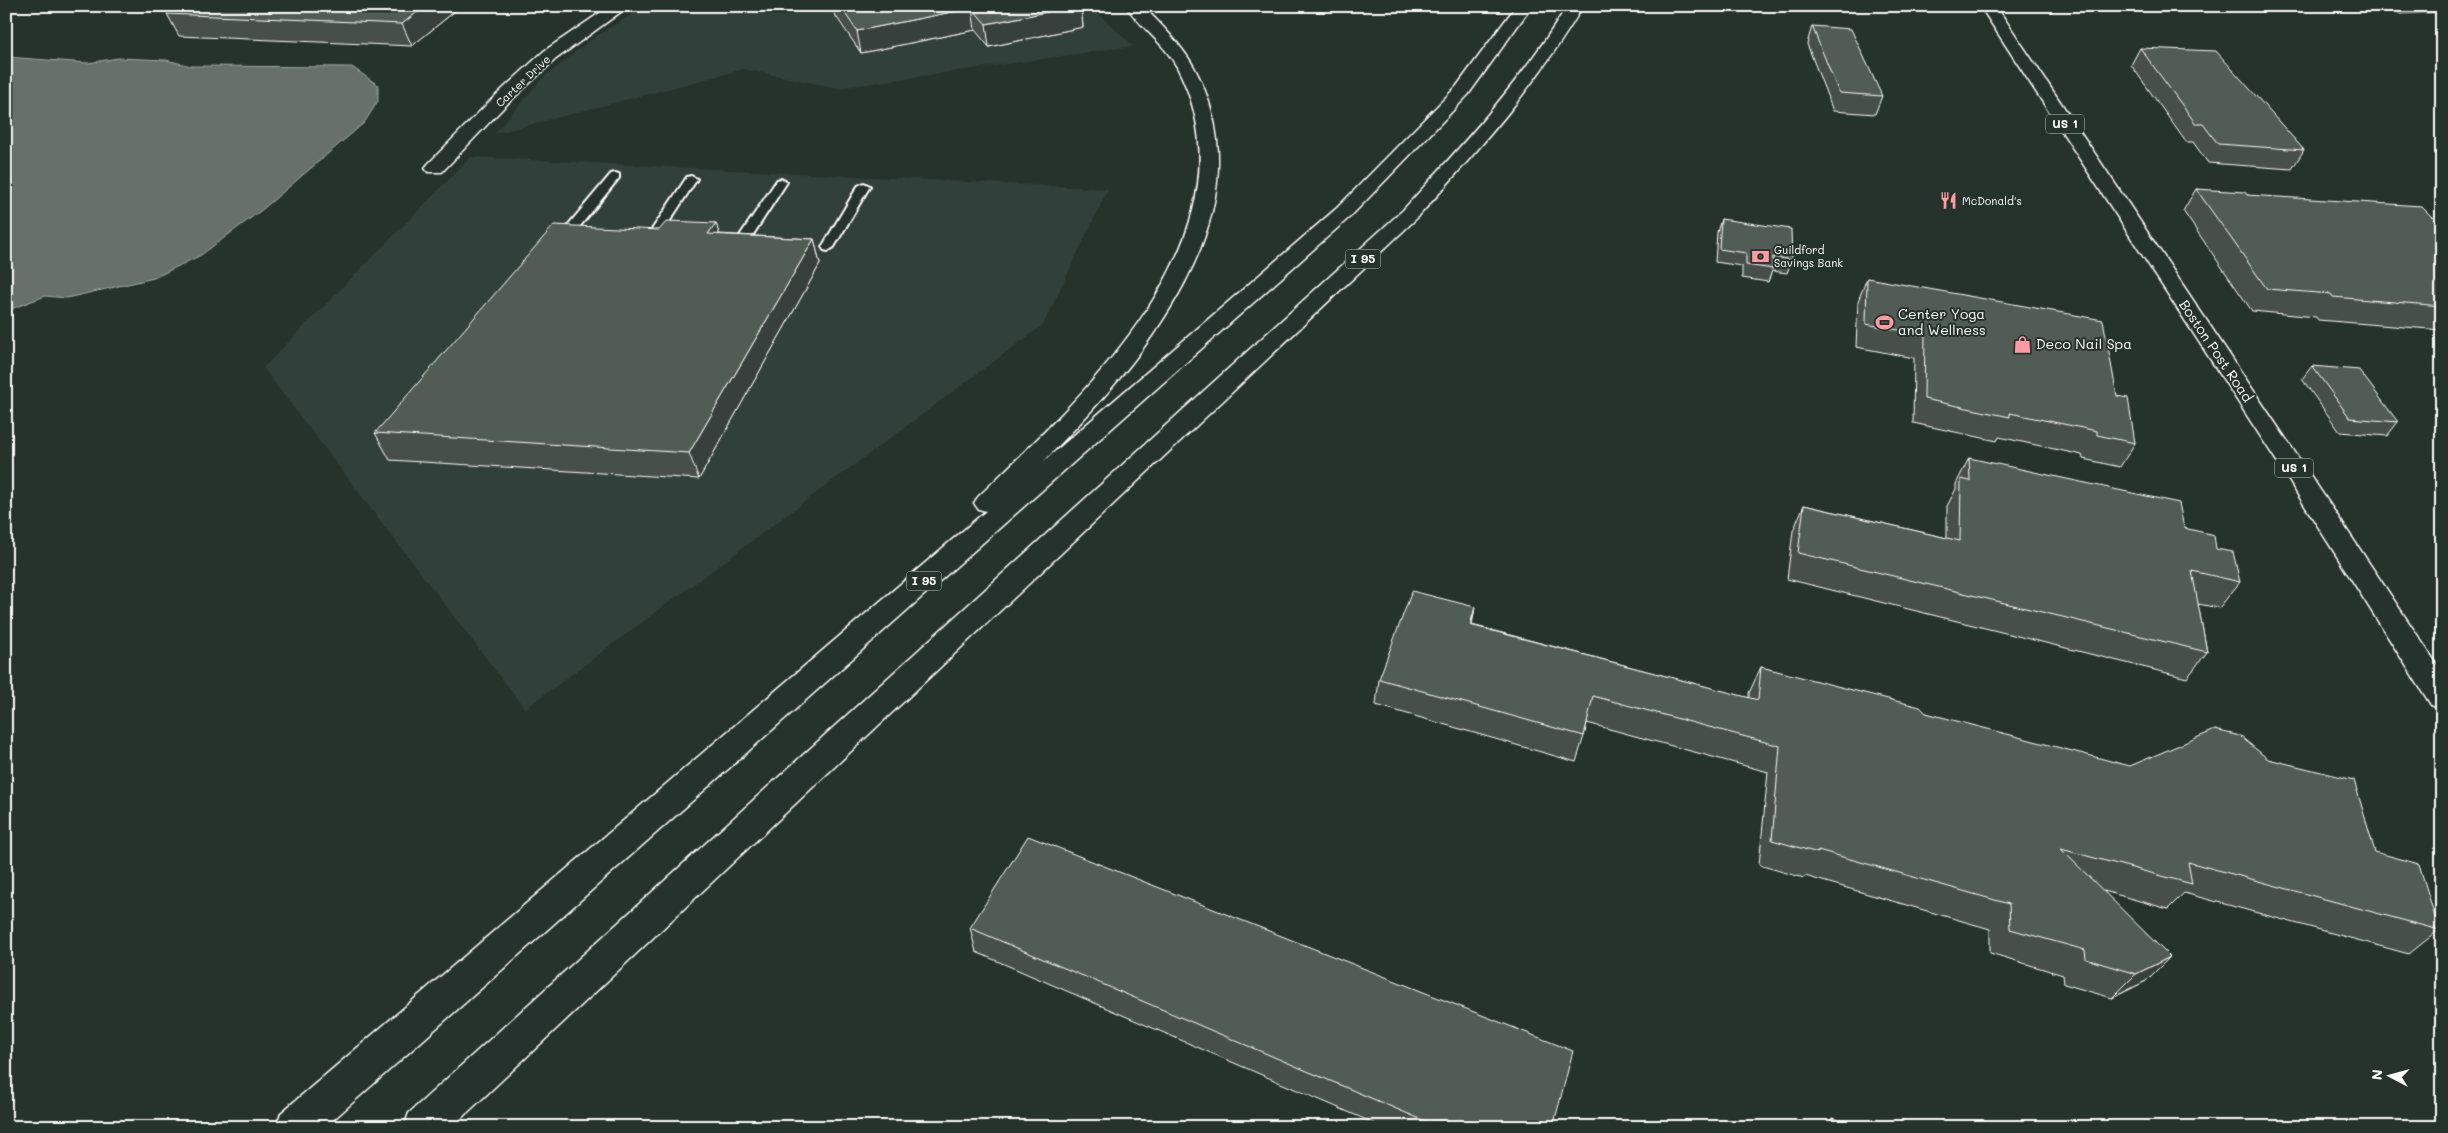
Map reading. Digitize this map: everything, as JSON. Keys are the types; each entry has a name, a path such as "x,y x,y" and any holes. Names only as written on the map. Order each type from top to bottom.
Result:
{"main road":[{"name":"Carter Drive","path":"435,168 498,103 550,54 621,6"},
{"path":"781,706 1066,424 1148,328 1186,262 1203,212 1210,156 1202,106 1184,65 1153,26 1134,6"},
{"name":"I 95","path":"295,1127 781,706 1344,212 1462,91 1524,6"},
{"name":"Boston Post Road","path":"1988,6 2289,461 2442,697"},
{"name":"I 95","path":"423,1127 1410,214 1487,128 1540,60 1575,8"}],"lane":[{"path":"568,234 615,176"},
{"path":"680,238 653,237 691,179"},
{"path":"716,239 743,241 781,182"},
{"path":"828,246 864,186"}],"shaded area":[{"path":"645,6 1090,6 1133,46 838,88 744,69 494,134 541,80 592,39"},
{"path":"6,57 88,63 118,58 166,60 191,66 352,67 378,85 378,101 364,123 263,209 201,255 154,278 67,298 45,296 6,311"},
{"path":"471,157 1108,189 1043,325 525,709 263,368"}],"building":[{"path":"179,6 425,6 402,24 167,14"},
{"path":"840,6 1077,6 986,24 972,8 857,31"},
{"path":"1812,26 1851,29 1882,96 1839,93"},
{"path":"2140,48 2216,51 2304,150 2218,144 2203,124 2196,124"},
{"path":"2196,189 2245,192 2247,195 2421,206 2442,227 2442,306 2333,297 2331,294 2267,289"},
{"path":"1721,219 1791,229 1792,260 1773,257 1773,269 1746,265 1746,253 1719,249"},
{"path":"667,221 716,223 708,234 814,239 689,453 375,433 554,225 659,230"},
{"path":"1867,278 2103,320 2117,396 2128,398 2135,443 2097,435 2097,431 2010,413 2010,417 1924,399 1925,335 1866,324"},
{"path":"2312,366 2359,370 2398,422 2350,418"},
{"path":"1969,458 2179,503 2184,528 2214,535 2216,549 2233,552 2240,582 2192,571 2207,652 1798,553 1804,505 1960,541 1961,479 1970,481"},
{"path":"1412,591 1475,607 1470,625 1758,700 1761,667 1920,707 1926,713 2130,766 2215,730 2240,736 2268,759 2354,780 2375,852 2419,864 2439,930 2188,862 2192,884 2061,849 2170,957 2136,974 2086,959 2085,950 2010,929 2009,904 1818,850 1818,853 1772,840 1780,746 1593,696 1584,736 1379,679"},
{"path":"1028,836 1573,1051 1553,1127 1439,1127 970,928"},
{"path":"1833,1118 1856,1127 1832,1127"}],"place":[{"name":"McDonald's","path":"1948,201"},
{"name":"Guildford Savings Bank","path":"1760,256"},
{"name":"Center Yoga and Wellness","path":"1884,322"},
{"name":"Deco Nail Spa","path":"2022,344"}]}
